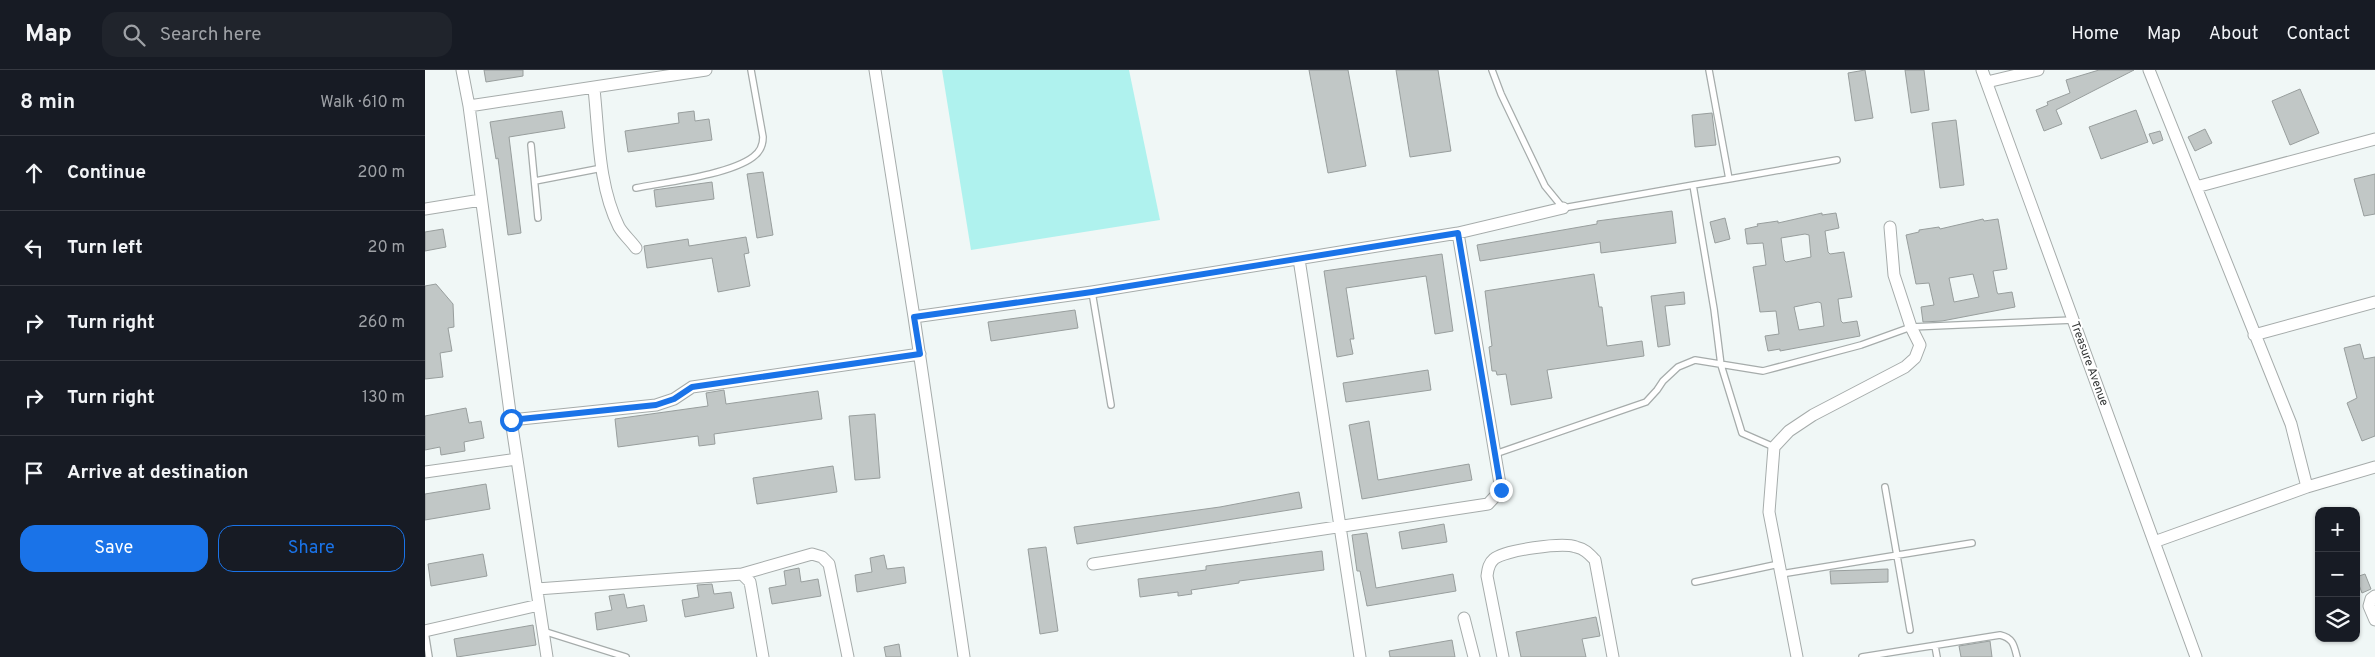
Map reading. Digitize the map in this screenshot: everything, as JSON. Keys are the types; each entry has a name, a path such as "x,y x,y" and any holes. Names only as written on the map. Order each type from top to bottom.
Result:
{"street":[{"path":"462,70 469,106 511,420 547,657"},
{"path":"469,106 594,89 706,70"},
{"path":"875,70 920,354 964,657"},
{"name":"Treasure Avenue","path":"1982,70 2196,657"},
{"path":"1987,82 2038,70"},
{"path":"2149,70 2291,424 2307,487"},
{"path":"594,89 602,168 620,229 636,248"},
{"path":"2195,187 2375,139"},
{"path":"425,209 481,200"},
{"path":"914,317 1092,292 1458,233 1563,208"},
{"path":"1797,657 1769,512 1774,447 1789,431 1813,414 1905,366 1915,358 1920,345 1911,327 1894,275 1890,227"},
{"path":"1093,564 1488,504 1501,490 1458,233"},
{"path":"1299,259 1360,657"},
{"path":"2255,335 2375,302"},
{"path":"511,420 656,405 674,399 692,387 920,354"},
{"path":"425,472 517,459"},
{"path":"2154,542 2307,487 2375,467"},
{"path":"1503,657 1487,576 1489,564 1495,557 1505,553 1563,544 1587,552 1595,560 1613,657"},
{"path":"537,589 742,574 812,554 822,557 829,564 848,657"},
{"path":"742,574 750,582 763,657"},
{"path":"2375,596 2371,599 2369,606 2375,620"},
{"path":"425,631 539,605"},
{"path":"1464,618 1474,657"}],"lane":[{"path":"635,188 729,169 753,157 763,145 763,137 751,70"},
{"path":"1492,70 1501,94 1545,186 1563,208 1837,160"},
{"path":"1709,70 1729,179"},
{"path":"531,145 538,218"},
{"path":"535,181 602,168"},
{"path":"1693,185 1714,309 1721,365 1742,433 1774,447"},
{"path":"1092,292 1111,405"},
{"path":"1495,454 1646,402 1663,380 1678,367 1695,360 1763,371 1861,345 1911,327 2073,320"},
{"path":"1885,487 1910,630"},
{"path":"1695,582 1780,569 1897,555 1972,542"},
{"path":"543,630 626,657"},
{"path":"425,631 429,657"},
{"path":"1862,657 2000,635 2008,637 2014,644 2017,657"},
{"path":"1935,646 1937,657"}],"shaded area":[{"path":"942,70 1129,70 1160,220 971,250"}],"building":[{"path":"484,70 523,70 523,76 486,82"},
{"path":"1309,70 1348,70 1366,166 1328,173"},
{"path":"1396,70 1438,70 1451,151 1410,157"},
{"path":"1865,70 1873,118 1855,121 1848,73"},
{"path":"1905,70 1924,70 1929,110 1911,113"},
{"path":"2099,70 2134,70 2056,110 2062,124 2044,131 2036,110 2048,105 2047,102 2070,93 2066,80"},
{"path":"2300,89 2319,133 2290,145 2272,101"},
{"path":"2136,110 2148,142 2101,159 2089,127"},
{"path":"562,111 565,128 509,137 521,233 508,235 498,158 496,159 490,122"},
{"path":"694,111 695,121 709,119 712,140 628,152 625,131 679,123 678,113"},
{"path":"1712,113 1716,145 1695,147 1692,115"},
{"path":"1956,120 1964,185 1940,188 1932,123"},
{"path":"2205,129 2212,143 2195,151 2188,137"},
{"path":"2160,131 2163,140 2153,144 2149,134"},
{"path":"763,172 773,235 757,238 747,174"},
{"path":"2375,174 2375,214 2364,216 2354,179"},
{"path":"712,182 714,199 656,207 654,190"},
{"path":"1672,211 1676,243 1601,253 1600,242 1480,261 1477,245 1597,224 1597,221"},
{"path":"1822,213 1822,215 1836,213 1839,228 1825,231 1828,252 1830,254 1844,252 1852,297 1838,299 1841,321 1843,323 1857,321 1860,336 1780,351 1780,349 1768,351 1765,336 1779,334 1776,311 1760,312 1753,267 1766,265 1763,243 1747,244 1745,229 1758,226 1757,224 1778,221 1778,223","holes":["1809,235 1811,257 1786,262 1784,260 1781,238","1821,303 1824,326 1799,330 1794,307"]},
{"path":"1725,218 1730,239 1715,243 1710,222"},
{"path":"1983,219 1984,221 1998,219 2007,269 1993,271 1997,292 1998,294 2012,292 2015,307 1942,321 1923,322 1921,307 1934,305 1929,283 1916,284 1906,235 1919,232 1919,230 1939,227 1940,229","holes":["1973,274 1979,297 1954,302 1949,278"]},
{"path":"443,229 446,247 425,251 425,232"},
{"path":"746,237 749,253 744,254 750,286 718,292 712,258 647,268 644,246 688,239 689,246"},
{"path":"1442,254 1453,331 1435,334 1426,276 1346,288 1354,339 1350,339 1353,354 1337,357 1324,271"},
{"path":"1594,274 1599,307 1602,307 1607,346 1642,341 1644,356 1547,370 1552,398 1511,405 1506,374 1497,375 1496,371 1492,371 1489,347 1492,346 1485,291"},
{"path":"436,284 453,304 454,327 448,328 452,351 440,353 443,377 425,379 425,286"},
{"path":"1684,292 1685,304 1665,306 1670,345 1658,347 1651,296"},
{"path":"1075,310 1078,328 991,341 988,322"},
{"path":"2360,344 2364,359 2375,357 2375,436 2362,441 2347,403 2357,398 2344,348"},
{"path":"1428,370 1431,390 1346,402 1343,383"},
{"path":"724,390 726,404 818,391 822,419 714,434 715,444 699,446 698,436 618,447 615,419 708,406 706,393"},
{"path":"466,408 469,423 481,421 484,438 464,442 465,451 441,455 440,447 425,450 425,416"},
{"path":"875,414 880,478 855,480 849,416"},
{"path":"1369,421 1378,480 1469,464 1472,480 1362,499 1349,425"},
{"path":"833,466 837,492 757,504 753,478"},
{"path":"486,484 490,509 425,520 425,494"},
{"path":"1299,492 1302,508 1077,544 1074,527 1220,507"},
{"path":"1444,524 1447,542 1402,549 1399,532"},
{"path":"1367,533 1376,588 1453,574 1456,591 1367,606 1360,571 1357,571 1352,535"},
{"path":"1046,547 1058,631 1040,634 1028,549"},
{"path":"1322,551 1324,570 1239,581 1239,583 1191,590 1192,594 1178,596 1178,592 1140,597 1138,579 1206,570 1206,566"},
{"path":"483,554 487,576 431,586 428,564"},
{"path":"884,555 887,569 904,567 906,583 857,592 855,575 872,572 870,558"},
{"path":"799,568 801,582 818,579 821,596 772,604 769,588 786,585 784,571"},
{"path":"1888,569 1888,582 1831,584 1830,571"},
{"path":"2365,574 2371,589 2362,593 2360,588 2360,576"},
{"path":"712,584 714,594 731,592 734,608 685,617 682,600 699,597 697,585"},
{"path":"624,594 627,608 644,605 647,621 597,630 595,613 612,610 609,596"},
{"path":"1596,617 1600,636 1582,639 1586,657 1521,657 1516,632"},
{"path":"533,625 536,645 457,657 454,639"},
{"path":"1452,640 1455,657 1390,657 1389,651"},
{"path":"1990,641 1992,657 1961,657 1959,646"},
{"path":"899,644 901,657 886,657 884,647"}],"route":[{"path":"511,420 656,405 674,399 692,387 920,354 914,317 1092,292 1458,233 1501,490"}]}
